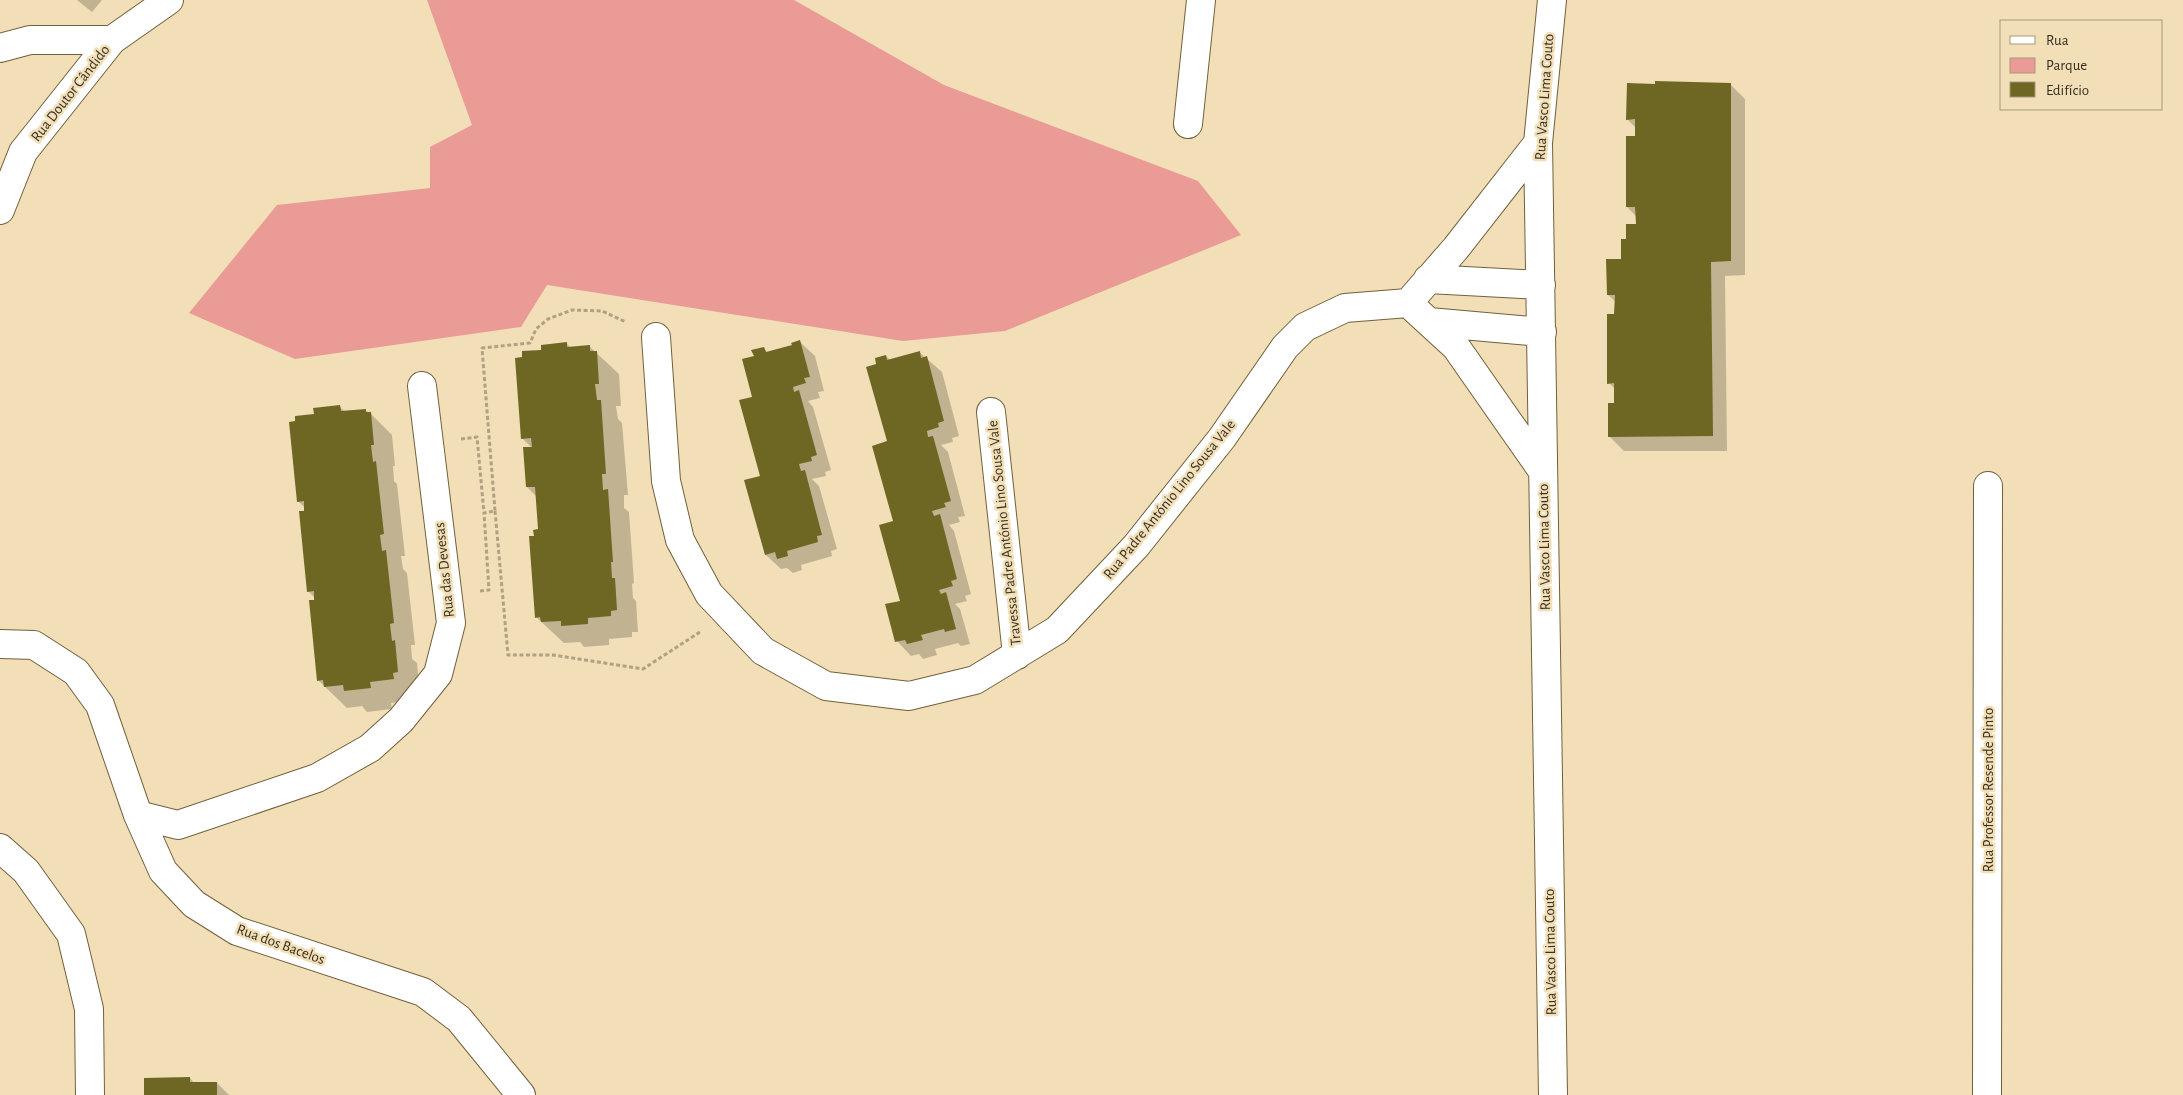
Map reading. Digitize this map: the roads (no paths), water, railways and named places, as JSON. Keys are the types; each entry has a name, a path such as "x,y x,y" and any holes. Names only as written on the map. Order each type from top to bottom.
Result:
{"street":[{"name":"Rua Doutor Cândido","path":"0,210 24,152 112,40 169,0"},
{"path":"1188,124 1201,0"},
{"name":"Rua Vasco Lima Couto","path":"1552,0 1538,143 1553,1095"},
{"path":"0,48 30,40 112,40"},
{"path":"1538,143 1503,190 1408,303 1456,347 1542,470"},
{"path":"1428,280 1541,285"},
{"name":"Rua Padre António Lino Sousa Vale","path":"656,336 666,480 680,540 709,594 763,651 826,686 909,696 975,680 1057,630 1136,546 1222,438 1285,348 1305,327 1345,308 1408,303"},
{"path":"1429,322 1542,332"},
{"name":"Rua das Devesas","path":"138,815 178,825 317,778 370,748 401,720 438,674 451,623 422,386"},
{"name":"Travessa Padre António Lino Sousa Vale","path":"991,412 1017,655"},
{"name":"Rua Professor Resende Pinto","path":"1987,1095 1988,486"},
{"name":"Rua dos Bacelos","path":"0,644 34,645 76,672 100,705 138,815 163,870 194,904 238,931 423,992 459,1019 521,1095"},
{"path":"0,848 26,871 71,934 89,1009 90,1095"}]}
